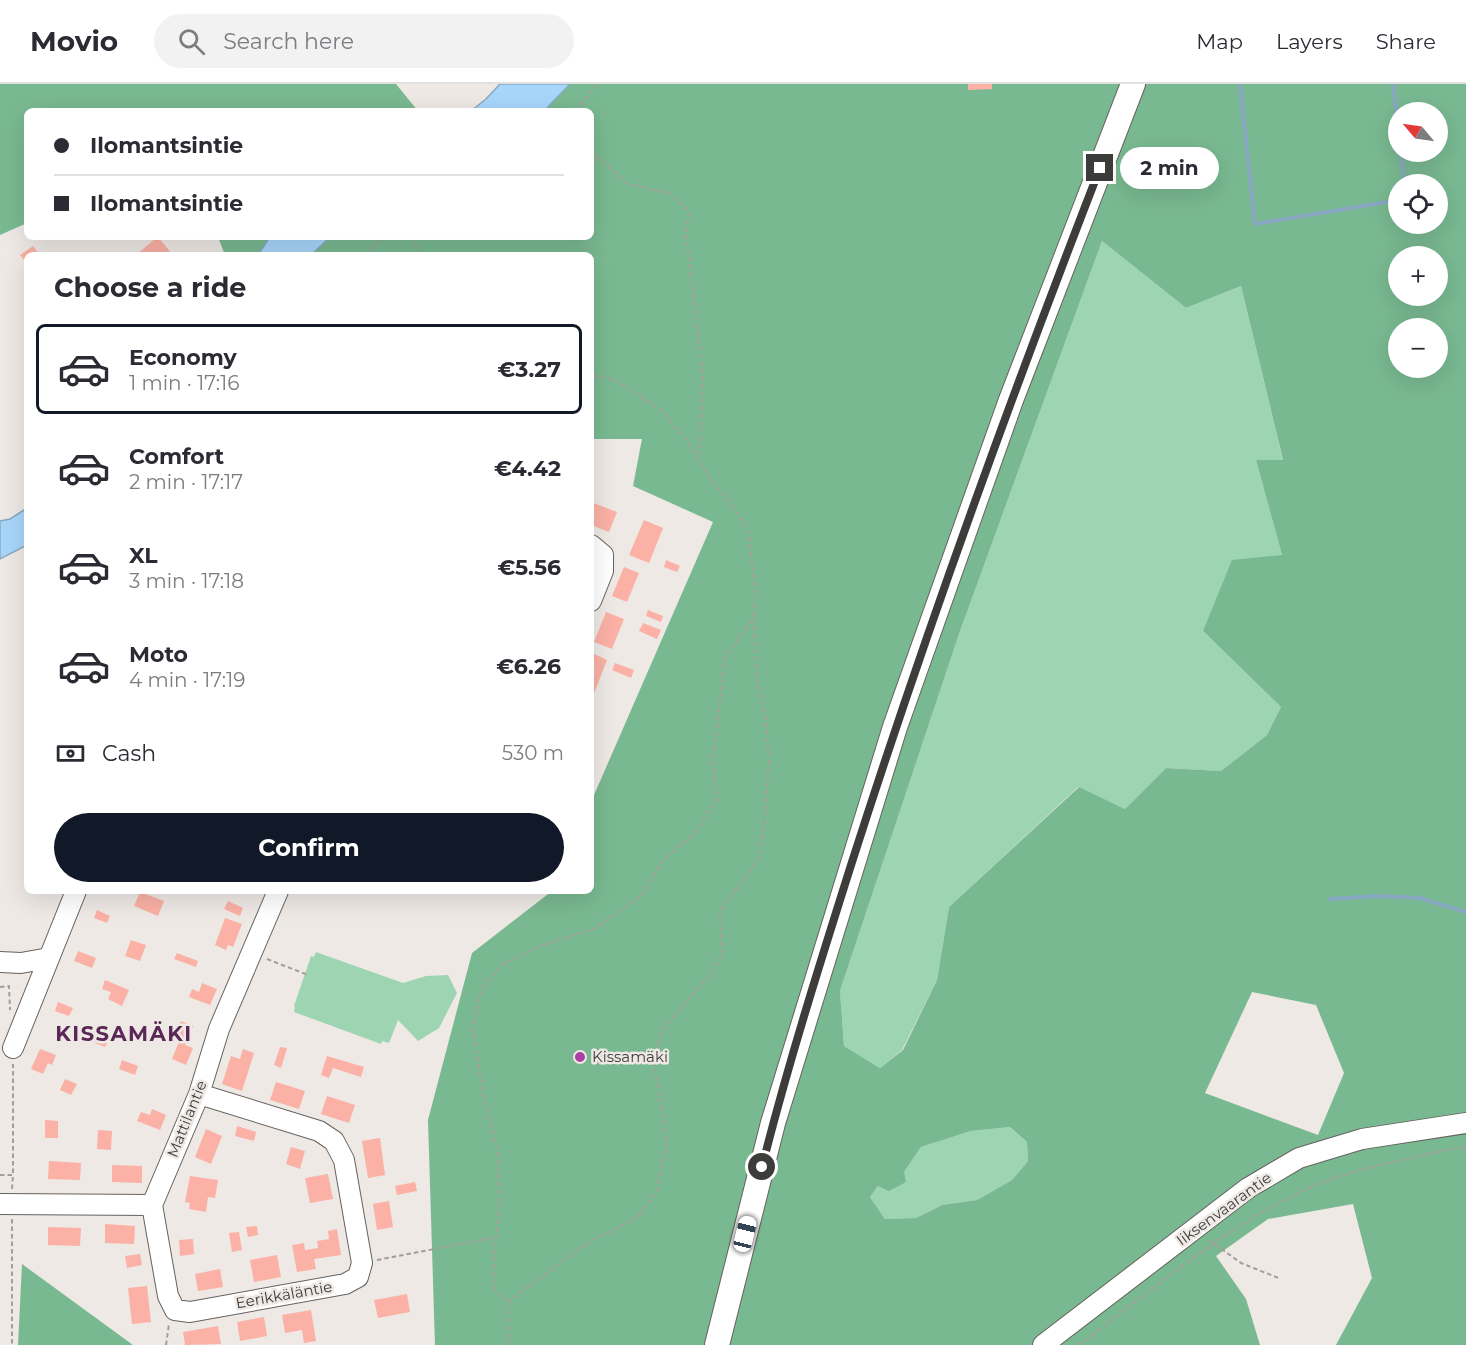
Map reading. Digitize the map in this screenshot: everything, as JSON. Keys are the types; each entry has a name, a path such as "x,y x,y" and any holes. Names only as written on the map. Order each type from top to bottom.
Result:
{"main road":[{"path":"717,1345 773,1123 895,727 1011,400 1133,84"}],"street":[{"path":"594,548 603,555 603,571 594,594"},
{"path":"13,1048 75,894"},
{"name":"Mattilantie","path":"152,1205 199,1094 219,1029 277,894"},
{"path":"0,962 21,963 49,958"},
{"path":"199,1094 319,1131 334,1140 344,1160 362,1263"},
{"name":"Iiksenvaarantie","path":"1043,1345 1248,1188 1299,1158 1362,1139 1466,1123"},
{"path":"6,1204 152,1205 168,1296 175,1310"},
{"name":"Eerikkäläntie","path":"175,1310 190,1311 345,1284 358,1277 362,1263"}],"path":[{"path":"578,108 597,84"},
{"path":"594,154 627,184 669,193 688,211 686,232 703,377 699,458"},
{"path":"368,252 380,240"},
{"path":"508,1302 586,1244 638,1217 657,1190 667,1142 654,1062 662,1029 707,979 722,956 720,911 759,858 769,761 766,718 757,683 754,616 756,596 748,530 727,498 711,480 685,438 661,410 616,380 594,376"},
{"path":"509,1345 508,1302 494,1289 500,1202 497,1148 483,1093 473,1028 482,988 503,964 540,946 596,928 643,894 664,859 693,835 717,799 713,759 725,658 754,616"},
{"path":"251,953 308,975"},
{"path":"12,1345 6,1204 13,1175 13,1048"},
{"path":"1080,1345 1246,1221 1312,1186 1348,1173 1435,1151 1466,1147"},
{"path":"0,1175 13,1175"},
{"path":"1194,1229 1240,1263 1281,1279"},
{"path":"362,1263 496,1236"},
{"path":"166,1345 168,1328 175,1310"}],"green space":[{"path":"0,84 396,84 416,108 24,108 24,224 0,235"},
{"path":"570,84 1466,84 1466,1345 1336,1345 1372,1278 1353,1204 1268,1219 1216,1256 1246,1299 1260,1345 435,1345 428,1120 472,953 548,894 594,894 594,795 713,522 633,486 642,439 594,439 594,252 314,252 327,240 594,240 594,108 547,108","holes":["1102,241 1186,308 1241,286 1283,460 1256,460 1282,555 1232,560 1203,631 1281,707 1267,735 1221,771 1166,768 1125,809 1079,787 949,907 937,980 903,1050 880,1068 844,1046 840,991 959,634","1252,992 1316,1005 1344,1073 1318,1135 1205,1093","1010,1127 1027,1142 1028,1161 1012,1180 977,1200 942,1205 916,1218 885,1219 870,1197 878,1186 889,1191 906,1182 904,1172 921,1147 971,1131"]},
{"path":"219,240 270,240 268,252 224,252"},
{"path":"1102,241 1186,308 1241,286 1283,461 1256,460 1282,555 1203,631 1281,707 1267,735 1221,771 1166,768 1125,809 1078,787 949,907 937,980 902,1050 880,1068 844,1046 840,991 959,634"},
{"path":"316,952 403,983 426,976 448,975 457,993 439,1028 418,1041 398,1020 389,1043 382,1041 381,1044 294,1012 311,956 314,957"},
{"path":"1010,1127 1027,1142 1028,1161 1012,1180 977,1200 942,1205 916,1218 885,1219 870,1197 878,1186 904,1172 921,1147 971,1131"},
{"path":"22,1264 133,1345 18,1345"}],"water":[{"path":"500,84 570,84 547,108 475,108"},
{"path":"268,240 327,240 314,252 260,252"},
{"path":"24,510 24,547 0,559 0,521 10,519"}],"building":[{"path":"968,84 992,84 992,89 968,90"},
{"path":"154,240 160,240 170,252 140,252"},
{"path":"33,246 38,252 24,252"},
{"path":"594,503 617,512 609,532 594,526"},
{"path":"644,520 663,528 649,563 629,555"},
{"path":"666,560 680,566 677,572 664,567"},
{"path":"624,567 639,573 627,602 612,596"},
{"path":"648,610 663,616 661,622 646,616"},
{"path":"606,612 624,619 612,649 594,642"},
{"path":"643,623 661,630 657,639 639,631"},
{"path":"594,654 607,660 594,693"},
{"path":"615,663 634,670 631,678 612,670"},
{"path":"139,894 164,901 158,916 134,906"},
{"path":"228,901 243,908 240,916 224,909"},
{"path":"97,910 110,916 107,923 94,918"},
{"path":"225,918 242,924 233,947 228,945 226,950 215,945"},
{"path":"131,940 146,945 140,961 125,956"},
{"path":"78,951 96,958 92,968 74,961"},
{"path":"177,953 198,961 196,967 174,959"},
{"path":"105,980 129,990 122,1006 108,999 111,992 102,989"},
{"path":"202,983 217,989 210,1005 189,997 192,989 199,992"},
{"path":"58,1002 73,1008 69,1016 55,1011"},
{"path":"181,1021 193,1026 185,1045 193,1048 186,1065 172,1059 179,1042 173,1040"},
{"path":"94,1027 111,1034 105,1047 95,1043 97,1038 91,1035"},
{"path":"280,1047 287,1048 281,1068 274,1065"},
{"path":"40,1049 56,1055 52,1065 48,1063 43,1074 31,1069"},
{"path":"243,1049 254,1053 242,1091 222,1084 231,1056 240,1059"},
{"path":"327,1056 364,1067 361,1077 333,1068 329,1078 321,1075"},
{"path":"122,1060 138,1066 135,1075 119,1069"},
{"path":"65,1079 77,1084 71,1095 60,1090"},
{"path":"276,1082 305,1091 299,1109 270,1100"},
{"path":"327,1096 355,1105 349,1123 321,1114"},
{"path":"152,1109 166,1115 160,1130 137,1121 141,1112 150,1115"},
{"path":"45,1120 58,1121 58,1138 45,1138"},
{"path":"237,1126 256,1132 254,1141 235,1136"},
{"path":"206,1129 222,1136 211,1164 195,1157"},
{"path":"98,1130 112,1131 111,1150 97,1149"},
{"path":"380,1138 385,1175 368,1178 362,1141"},
{"path":"291,1147 305,1151 300,1169 286,1164"},
{"path":"49,1161 81,1163 80,1180 48,1179"},
{"path":"112,1165 142,1166 142,1183 112,1182"},
{"path":"328,1174 333,1199 310,1203 305,1178"},
{"path":"190,1176 218,1180 215,1198 208,1197 206,1212 189,1209 190,1203 185,1202"},
{"path":"415,1182 417,1191 397,1195 395,1186"},
{"path":"389,1201 393,1227 377,1230 373,1204"},
{"path":"105,1224 135,1226 134,1244 105,1243"},
{"path":"257,1226 258,1235 248,1237 246,1227"},
{"path":"48,1227 81,1228 80,1246 48,1245"},
{"path":"337,1229 341,1255 314,1259 316,1269 297,1272 292,1245 304,1243 305,1250 318,1248 317,1241 329,1239 328,1231"},
{"path":"239,1232 242,1250 232,1252 229,1233"},
{"path":"193,1239 194,1254 180,1256 179,1240"},
{"path":"140,1254 142,1265 127,1268 125,1256"},
{"path":"277,1255 281,1277 254,1282 250,1260"},
{"path":"220,1269 223,1287 198,1291 195,1274"},
{"path":"147,1286 151,1322 132,1324 128,1288"},
{"path":"407,1294 410,1312 378,1318 374,1300"},
{"path":"311,1310 316,1341 304,1343 302,1330 285,1333 282,1315"},
{"path":"264,1317 267,1336 240,1341 237,1322"},
{"path":"218,1326 221,1344 185,1345 183,1332"}],"waterway":[{"path":"1240,84 1255,224 1388,202"},
{"path":"1393,84 1395,102"},
{"path":"1402,162 1404,174"},
{"path":"1330,899 1378,896 1420,898 1466,912"}],"place":[{"name":"Kissamäki","path":"580,1057"}],"district":[{"name":"KISSAMÄKI","path":"124,1034"}],"route":[{"path":"762,1167 836,914 895,727 1011,400 1100,168"}]}
